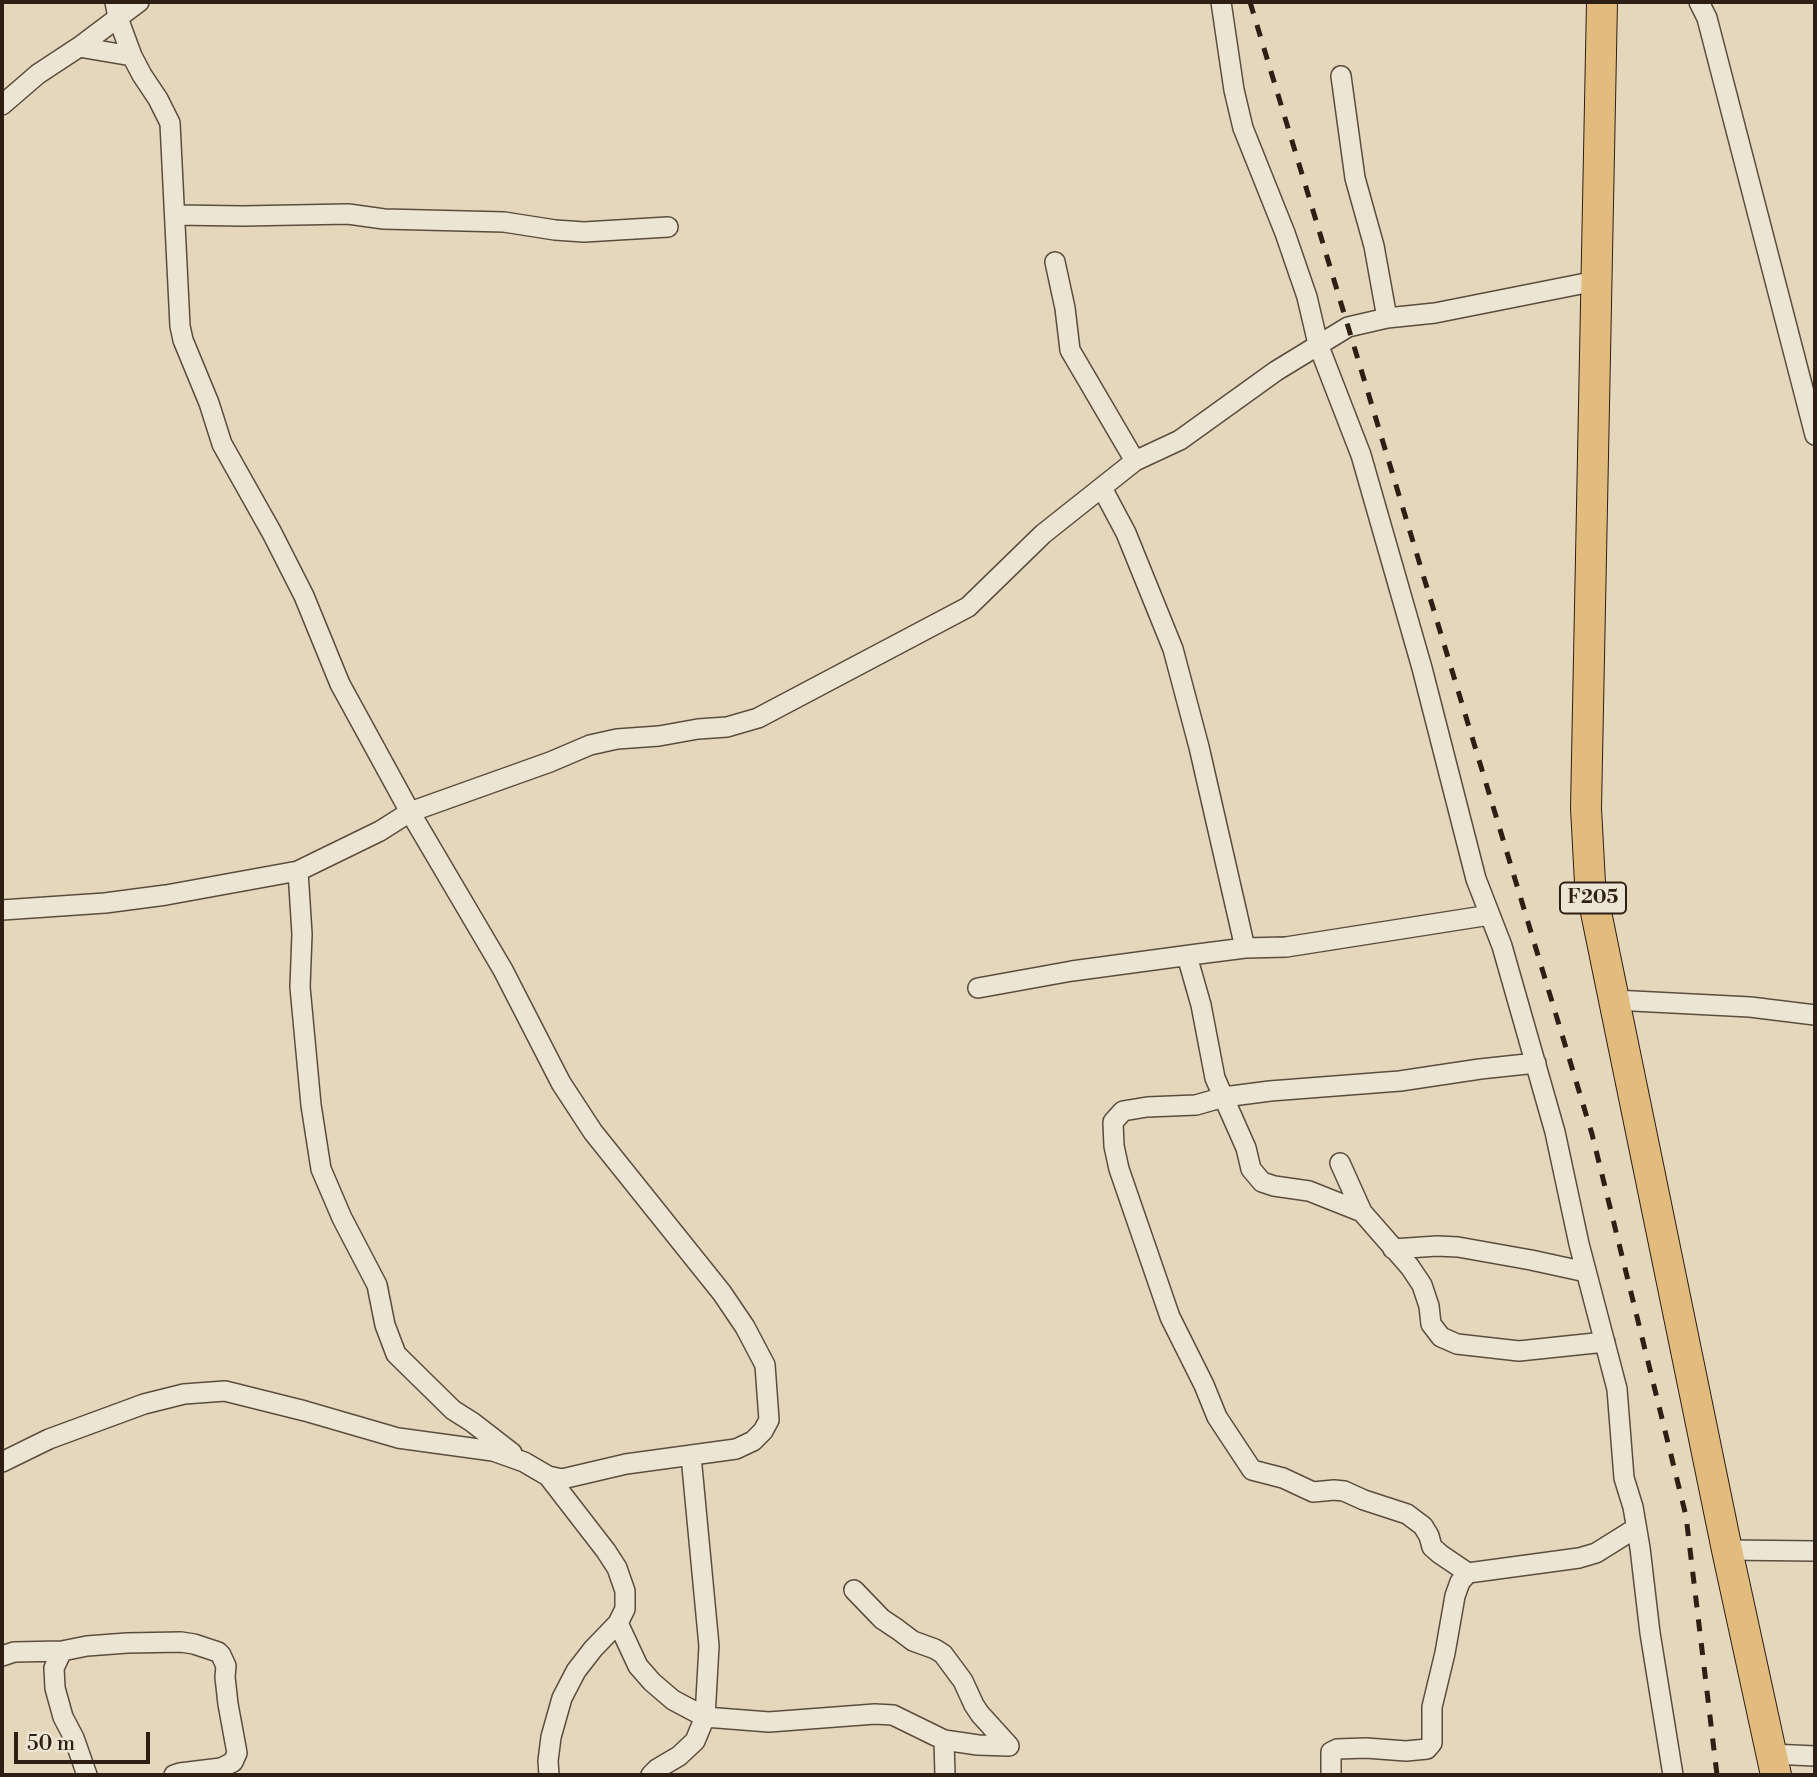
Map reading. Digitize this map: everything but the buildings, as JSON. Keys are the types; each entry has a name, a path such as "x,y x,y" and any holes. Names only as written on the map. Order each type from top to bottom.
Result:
{"main road":[{"name":"F205","path":"1602,2 1586,808 1590,883 1773,1765"}],"street":[{"path":"2,105 38,74 79,47 117,10 139,2"},
{"path":"1221,2 1234,90 1243,128 1285,233 1307,298 1318,344 1361,455 1422,668 1476,880 1502,946 1555,1132 1586,1272 1617,1389 1624,1478 1633,1507 1673,1775"},
{"path":"1703,7 1815,435"},
{"path":"117,10 132,56 159,99 170,123 180,326 222,444 304,596 340,684 410,812 503,971 561,1083 586,1123 746,1327 765,1365 769,1420 753,1441 736,1449 626,1464 562,1479 548,1476 524,1462 453,1410 396,1354 384,1325 377,1285 342,1219 321,1169 311,1105 300,987 302,934 298,871"},
{"path":"79,47 132,56"},
{"path":"1341,76 1355,178 1374,246 1387,318"},
{"path":"174,215 348,214 384,219 504,222 584,232 667,227"},
{"path":"1055,262 1065,308 1070,350 1135,461"},
{"path":"2,910 105,903 166,895 298,871 380,831 410,812 590,745 617,739 727,727 758,718 968,607 1043,534 1135,461 1180,440 1276,371 1348,327 1387,318 1435,313 1596,281"},
{"path":"1102,488 1126,533 1173,649 1199,747 1245,948"},
{"path":"978,988 1072,971 1245,948 1286,947 1490,915"},
{"path":"1187,956 1201,1005 1215,1078 1246,1148 1251,1169 1262,1182 1310,1191 1362,1212"},
{"path":"1614,1000 1750,1007 1815,1015"},
{"path":"1468,1573 1432,1547 1423,1526 1407,1514 1344,1491 1313,1492 1283,1478 1252,1470 1217,1417 1170,1317 1119,1169 1113,1122 1124,1111 1147,1107 1196,1105 1224,1097 1270,1091 1400,1082 1536,1063"},
{"path":"1340,1163 1362,1212 1410,1267 1422,1285 1432,1324 1441,1337 1457,1344 1519,1351 1605,1342"},
{"path":"1393,1249 1458,1247 1586,1272"},
{"path":"2,1462 50,1439 144,1404 184,1394 225,1391 398,1438 493,1451 524,1462"},
{"path":"651,1775 695,1741 705,1717 709,1646 691,1456"},
{"path":"548,1476 617,1568 625,1591 625,1609 618,1623 576,1671 562,1698 551,1737 549,1775"},
{"path":"1331,1775 1331,1752 1337,1749 1366,1748 1406,1752 1427,1749 1432,1744 1432,1707 1455,1596 1460,1582 1468,1573 1579,1558 1596,1553 1636,1528"},
{"path":"1727,1550 1815,1551"},
{"path":"618,1623 638,1666 652,1682 673,1700 705,1717 769,1722 892,1715 944,1740 1009,1746 980,1714 963,1681 943,1654 913,1641 882,1619 854,1590"},
{"path":"2,1656 14,1652 62,1651 127,1643 194,1643 218,1652 226,1665 228,1704 237,1753 233,1762 221,1768 174,1775"},
{"path":"62,1651 54,1668 55,1688 63,1717 74,1738 87,1775"},
{"path":"944,1740 945,1775"},
{"path":"1773,1765 1815,1756"}],"railway":[{"path":"1250,2 1592,1134 1686,1516 1717,1775"}]}
